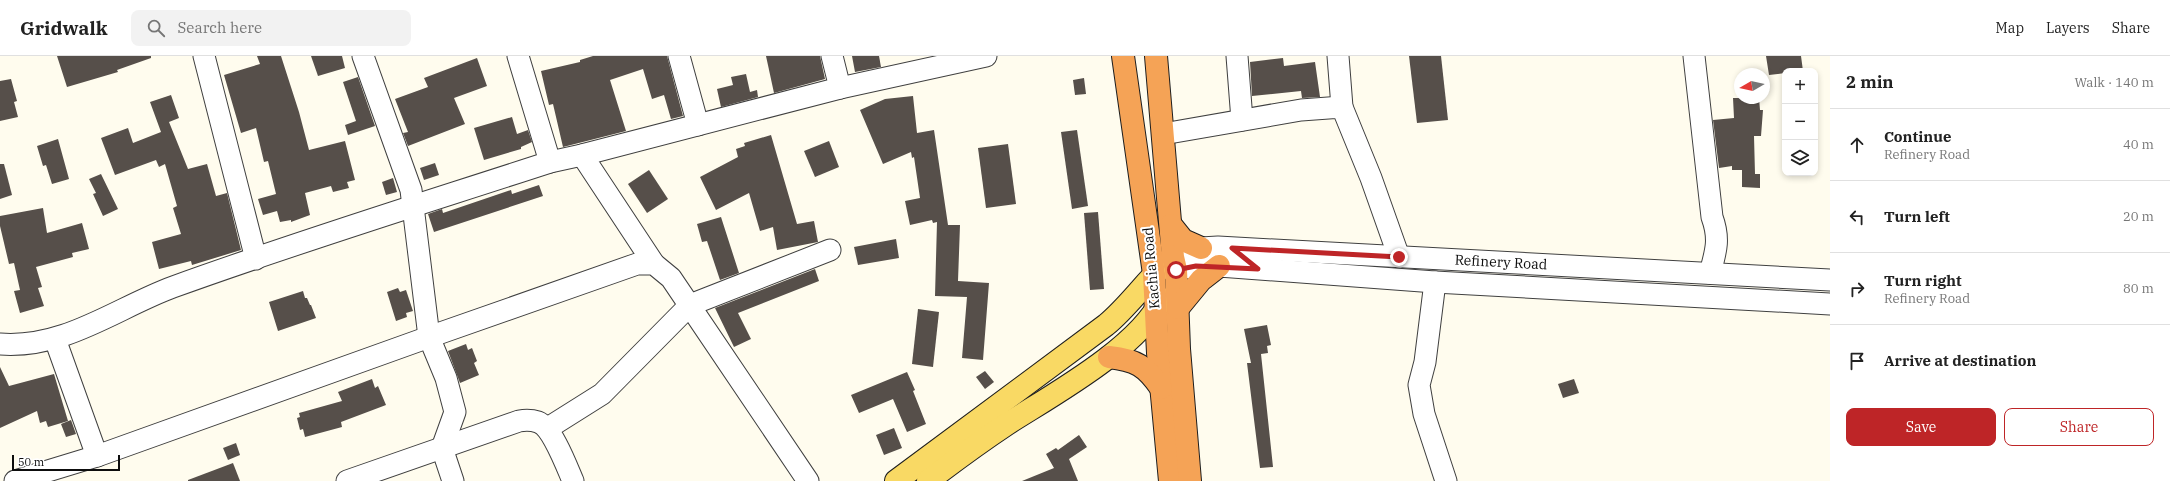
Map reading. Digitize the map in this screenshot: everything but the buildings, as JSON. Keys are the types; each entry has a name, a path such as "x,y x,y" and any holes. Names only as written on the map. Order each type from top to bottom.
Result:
{"highway":[{"name":"Kachia Road","path":"1123,56 1154,274 1158,353 1170,481"},
{"name":"Kachia Road","path":"1156,56 1178,308 1179,349 1190,481"},
{"path":"1171,225 1183,240 1201,248"},
{"path":"1178,308 1201,280 1219,266"},
{"path":"1158,353 1169,345 1179,349"},
{"path":"1110,357 1127,359 1143,366 1161,388"}],"main road":[{"path":"896,481 1122,313 1154,274 1174,264"},
{"path":"928,481 980,442 1110,357 1155,313 1174,264"}],"street":[{"path":"204,56 256,259"},
{"path":"363,56 411,190 429,337 446,378 455,412 442,448 453,481"},
{"path":"518,56 550,162"},
{"path":"679,56 698,125"},
{"path":"832,56 840,88"},
{"path":"0,344 11,345 55,339 96,323 172,288 550,162 840,88 986,56"},
{"path":"1237,56 1242,120"},
{"path":"1338,56 1342,107 1371,178 1399,257"},
{"path":"1694,56 1712,217 1717,231 1717,246 1710,273"},
{"path":"1163,134 1301,110 1342,107"},
{"path":"582,155 654,264 671,278 690,305 808,481"},
{"name":"Refinery Road","path":"1174,264 1186,251 1201,248 1232,248 1826,280"},
{"path":"1232,248 1258,269"},
{"path":"548,428 602,394 690,305 830,250"},
{"path":"16,481 97,456 637,264 654,264"},
{"name":"Refinery Road","path":"1174,264 1435,282 1826,304"},
{"path":"1826,280 1826,304"},
{"path":"1435,282 1425,362 1419,385 1424,414 1446,481"},
{"path":"55,339 97,456"},
{"path":"347,481 519,421 539,422 548,428 574,481"}],"route":[{"path":"1176,270 1196,266 1258,269 1232,248 1399,257"}]}
